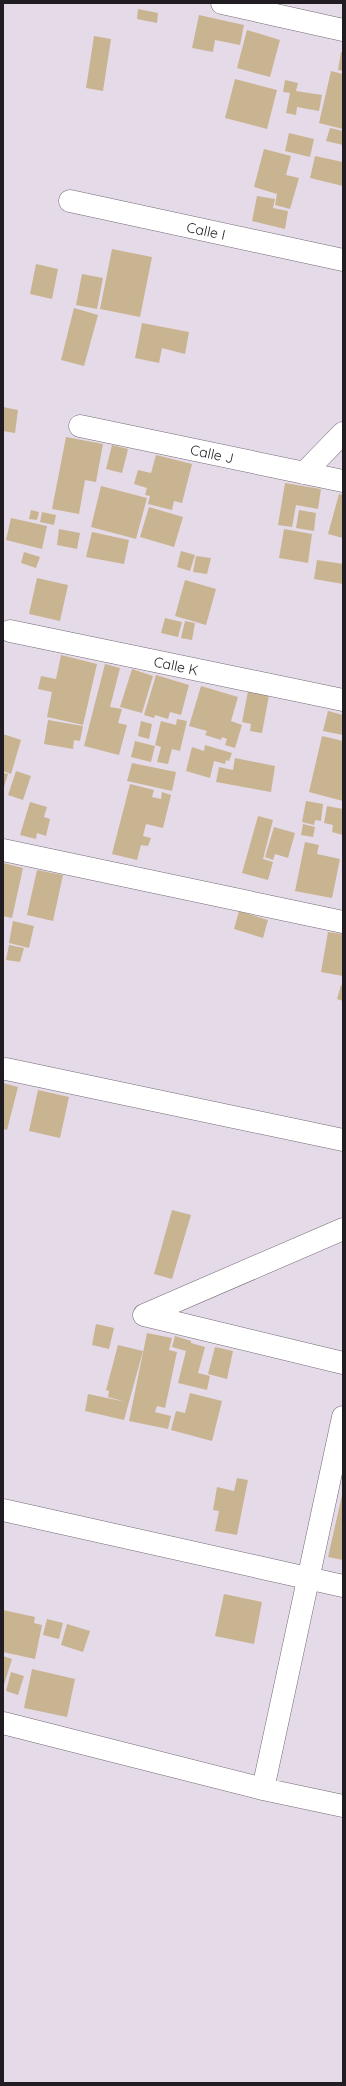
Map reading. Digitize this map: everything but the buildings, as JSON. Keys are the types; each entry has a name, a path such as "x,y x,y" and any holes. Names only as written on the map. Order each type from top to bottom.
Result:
{"street":[{"path":"222,3 343,30"},
{"name":"Calle I","path":"70,201 343,260"},
{"name":"Calle J","path":"80,426 343,481"},
{"path":"304,473 343,433"},
{"name":"Calle K","path":"10,631 343,700"},
{"path":"3,850 343,922"},
{"path":"6,1069 343,1140"},
{"path":"343,1229 144,1315 343,1363"},
{"path":"263,1789 343,1417"},
{"path":"3,1510 343,1586"},
{"path":"3,1723 263,1789 343,1806"}]}
